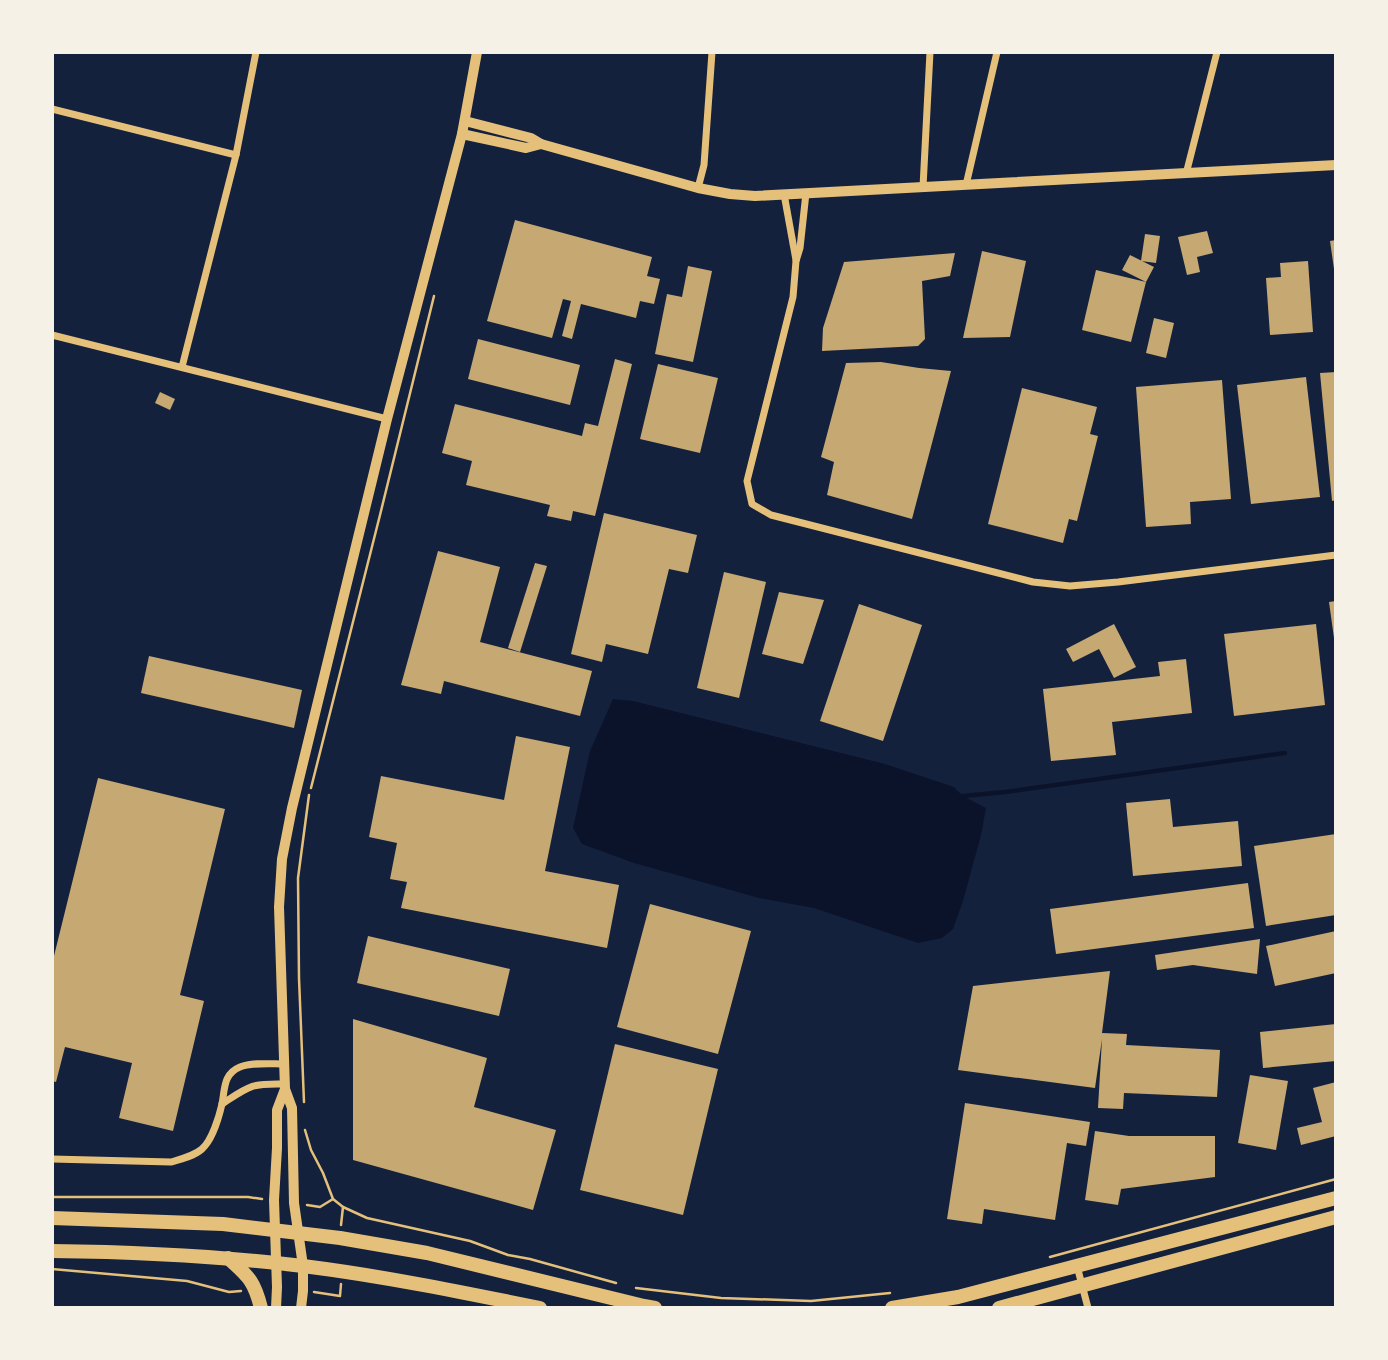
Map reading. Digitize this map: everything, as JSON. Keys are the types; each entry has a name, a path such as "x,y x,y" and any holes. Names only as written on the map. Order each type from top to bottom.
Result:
{"main road":[{"path":"891,1300 958,1297 1335,1198"},
{"path":"999,1307 1335,1217"},
{"path":"52,1218 223,1224 298,1232 427,1253 655,1307"},
{"path":"52,1251 154,1253 303,1266 410,1282 540,1307"},
{"path":"228,1258 250,1277 261,1307"}],"street":[{"path":"182,367 236,155 256,52"},
{"path":"301,1307 303,1266 294,1203 292,1108 285,1087 279,907 282,859 292,808 387,419 462,134 477,52"},
{"path":"698,188 704,165 712,52"},
{"path":"923,187 930,52"},
{"path":"966,184 997,52"},
{"path":"1186,174 1217,52"},
{"path":"52,109 236,155"},
{"path":"465,121 698,188 755,196 1335,165"},
{"path":"462,134 526,148 541,144"},
{"path":"807,193 793,298 747,481 752,504 771,515 1007,576 1070,586 1335,555"},
{"path":"784,194 796,261"},
{"path":"52,335 387,419"},
{"path":"52,1159 172,1162 183,1159 204,1148 222,1104 225,1081 231,1073 241,1067 258,1064 285,1064"},
{"path":"222,1104 247,1087 260,1083 285,1087"},
{"path":"276,1307 274,1200 278,1148 277,1110 285,1087"},
{"path":"1077,1266 1088,1307"}],"path":[{"path":"304,1102 298,878 309,795 434,296 420,291"},
{"path":"305,1129 311,1150 333,1199 343,1207 367,1218 470,1241 508,1255 618,1284"},
{"path":"1042,1259 1335,1179"},
{"path":"52,1196 248,1197"},
{"path":"52,1269 187,1281 229,1292 256,1289"},
{"path":"631,1287 721,1298 891,1300"},
{"path":"303,1290 340,1296"}],"water":[{"path":"613,699 633,701 885,764 954,787 963,796 986,808 963,901 953,929 942,938 918,943 814,908 759,898 634,863 582,844 573,828 590,751"}],"building":[{"path":"515,220 652,257 647,276 660,279 654,304 640,301 636,318 581,304 572,339 562,336 571,301 563,299 552,338 487,321"},
{"path":"1207,231 1213,253 1197,257 1200,272 1187,275 1178,237"},
{"path":"1145,234 1160,236 1156,263 1141,261"},
{"path":"1336,240 1336,268 1334,269 1330,241"},
{"path":"982,251 1026,261 1010,337 963,338"},
{"path":"955,253 950,276 922,281 925,339 918,346 822,351 823,328 844,262"},
{"path":"1130,255 1154,267 1146,282 1122,270"},
{"path":"1308,261 1313,332 1270,335 1266,278 1281,277 1280,263"},
{"path":"688,266 712,271 693,362 655,354 667,294 682,297"},
{"path":"1096,270 1146,282 1131,342 1082,330"},
{"path":"1154,318 1174,323 1166,358 1146,353"},
{"path":"478,339 580,365 570,405 468,379"},
{"path":"615,359 632,364 595,516 573,511 571,521 547,516 550,505 466,485 472,461 442,453 455,404 582,436 585,423 598,426"},
{"path":"881,362 951,371 912,519 827,495 834,462 821,457 846,363"},
{"path":"658,364 718,378 700,453 640,439"},
{"path":"1336,372 1336,500 1332,501 1320,373"},
{"path":"1306,377 1320,497 1251,504 1237,385"},
{"path":"1222,380 1231,499 1190,502 1191,524 1146,527 1136,387"},
{"path":"1022,388 1097,407 1090,434 1098,436 1077,521 1069,519 1063,543 988,524"},
{"path":"160,392 175,399 170,410 155,403"},
{"path":"604,513 697,535 688,573 669,569 648,654 606,644 602,662 571,654"},
{"path":"438,551 500,567 480,642 592,671 580,716 444,681 441,694 401,685"},
{"path":"535,563 547,566 520,652 508,648"},
{"path":"724,572 766,582 739,698 697,688"},
{"path":"779,592 824,600 803,664 762,654"},
{"path":"1336,601 1336,637 1334,638 1329,602"},
{"path":"859,604 922,625 883,741 820,721"},
{"path":"1114,624 1136,667 1114,678 1099,649 1073,662 1066,649"},
{"path":"1316,624 1325,705 1234,716 1224,634"},
{"path":"149,656 302,690 294,728 141,693"},
{"path":"1186,659 1192,713 1112,722 1116,755 1051,761 1043,689 1160,676 1158,662"},
{"path":"516,736 570,747 545,871 619,885 607,948 401,908 407,882 390,879 397,843 369,837 381,776 504,800"},
{"path":"98,778 225,809 180,995 204,1001 173,1131 119,1118 132,1063 65,1047 56,1082 52,1081 52,964"},
{"path":"1170,799 1173,827 1238,821 1242,866 1133,876 1126,803"},
{"path":"1336,834 1336,915 1266,926 1254,846"},
{"path":"1248,883 1254,928 1056,954 1050,909"},
{"path":"650,904 751,931 718,1054 617,1027"},
{"path":"1336,931 1336,973 1275,986 1266,946"},
{"path":"368,936 510,969 499,1016 357,983"},
{"path":"1260,939 1257,974 1193,965 1157,970 1155,955"},
{"path":"1110,971 1102,1033 1127,1034 1126,1045 1220,1050 1217,1097 1124,1093 1123,1109 1098,1108 1102,1039 1095,1088 958,1070 973,986"},
{"path":"353,1019 487,1058 474,1107 556,1130 533,1210 353,1160"},
{"path":"1336,1024 1336,1061 1263,1068 1260,1032"},
{"path":"615,1044 718,1069 683,1215 580,1190"},
{"path":"1250,1075 1288,1081 1276,1150 1238,1143"},
{"path":"1336,1082 1336,1136 1301,1145 1297,1128 1322,1122 1313,1088"},
{"path":"965,1103 1090,1122 1086,1146 1067,1143 1055,1220 984,1209 982,1224 947,1219"},
{"path":"1095,1131 1129,1136 1215,1136 1215,1177 1121,1189 1118,1205 1085,1200"}],"waterway":[{"path":"963,796 1285,753"}]}
